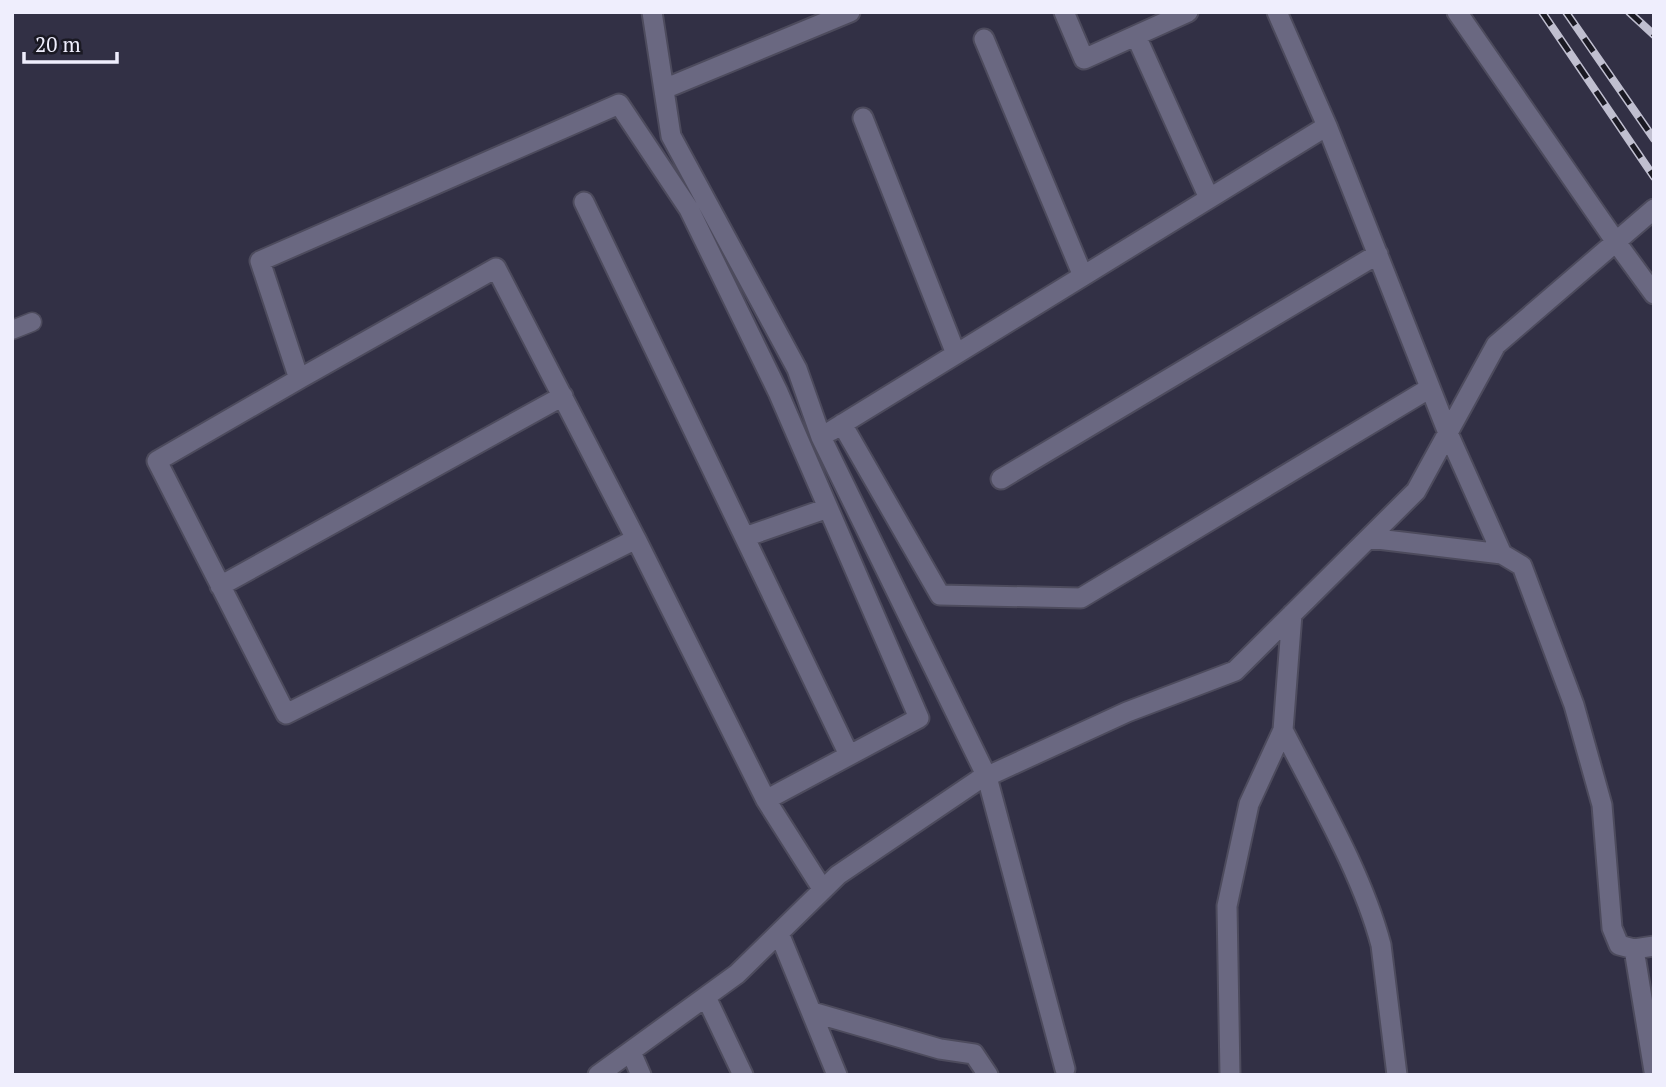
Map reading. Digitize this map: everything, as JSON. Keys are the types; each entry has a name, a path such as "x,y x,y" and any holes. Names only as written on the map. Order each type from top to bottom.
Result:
{"street":[{"path":"652,12 671,136 797,369 821,437 987,777 1063,1073"},
{"path":"664,89 850,12"},
{"path":"1064,12 1084,59 1188,12"},
{"path":"1277,12 1327,126 1448,433 1502,554"},
{"path":"1457,12 1654,295"},
{"path":"1136,36 1209,198"},
{"path":"984,39 1083,276"},
{"path":"299,379 260,261 620,104 689,209 778,392 919,718 766,800"},
{"path":"863,118 956,354"},
{"path":"821,437 1327,126"},
{"path":"584,202 849,755"},
{"path":"598,1075 737,974 838,875 977,781 1127,712 1234,671 1416,491 1496,345 1654,209"},
{"path":"1000,479 1378,254"},
{"path":"636,539 286,714 157,461 496,268 636,539 766,800 823,890"},
{"path":"842,424 940,595 1081,598 1430,388"},
{"path":"220,586 563,396"},
{"path":"745,537 828,508"},
{"path":"1369,538 1502,554 1522,566 1574,705 1602,805 1612,928 1619,945 1644,948 1654,1071"},
{"path":"1230,1075 1227,906 1249,804 1283,730 1292,614"},
{"path":"1283,730 1345,854 1376,926 1381,945 1397,1075"},
{"path":"779,933 837,1075"},
{"path":"706,997 743,1075"},
{"path":"812,1012 940,1049 974,1054 988,1075"},
{"path":"631,1052 641,1075"}],"lane":[{"path":"12,330 32,322"}],"railway":[{"path":"1542,12 1654,177"},
{"path":"1566,12 1654,139"},
{"path":"1629,12 1654,35"}]}
